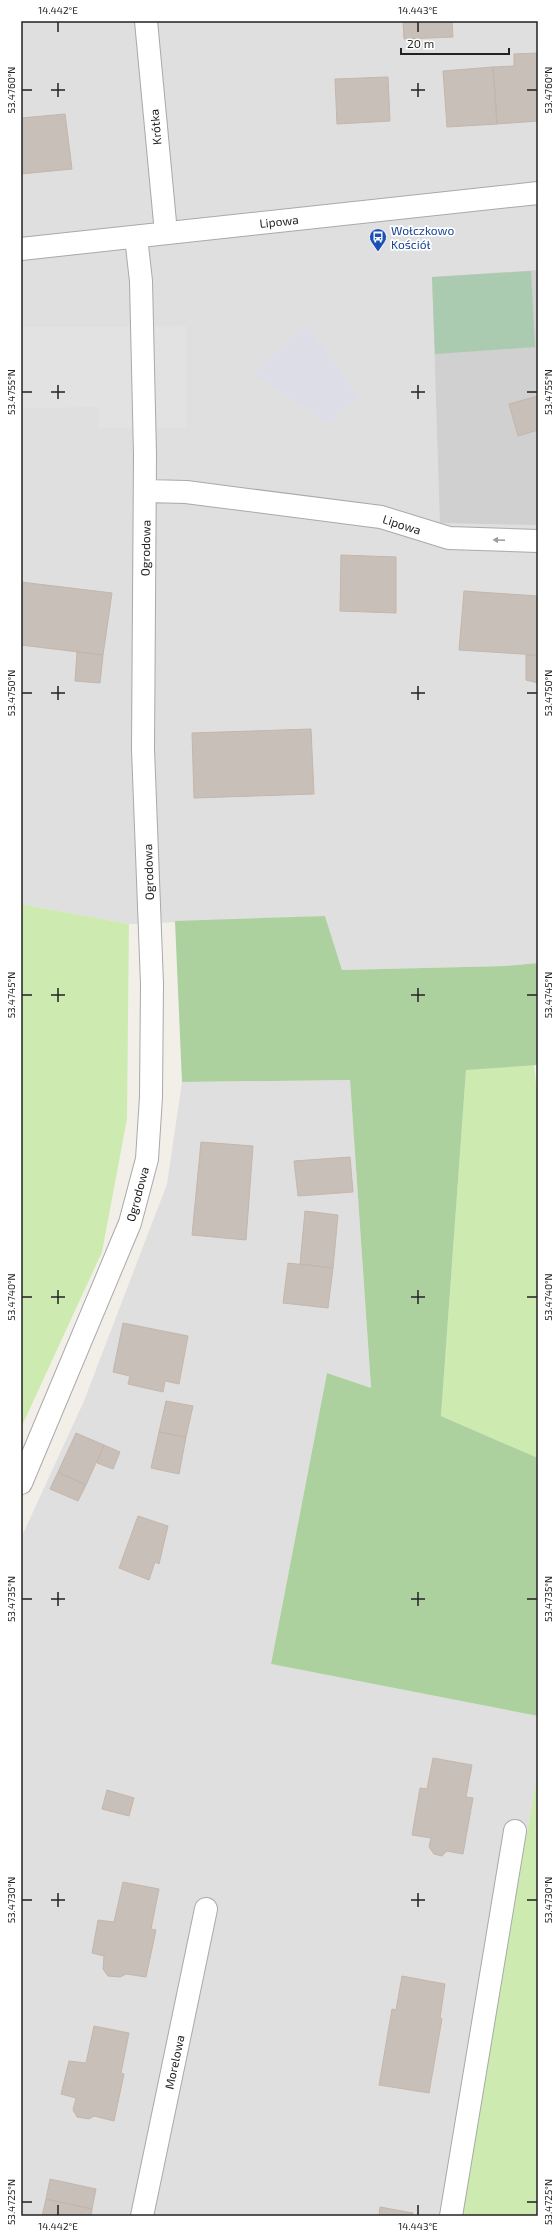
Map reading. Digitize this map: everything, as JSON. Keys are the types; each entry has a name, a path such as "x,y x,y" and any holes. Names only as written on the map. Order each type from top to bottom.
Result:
{"street":[{"name":"Krótka","path":"146,21 166,233"},
{"name":"Lipowa","path":"21,249 538,193"},
{"name":"Ogrodowa","path":"21,1483 130,1223 146,1159 151,1097 152,984 143,749 146,491 142,281 136,237"},
{"name":"Lipowa","path":"146,491 186,492 381,517 438,535 458,539 538,542"},
{"path":"451,2216 515,1832"},
{"name":"Morelowa","path":"142,2216 206,1909"}],"shaded area":[{"path":"21,21 538,21 538,963 505,966 342,970 325,916 129,924 21,904"},
{"path":"538,270 538,525 440,523 432,277"},
{"path":"306,324 358,397 340,412 330,424 253,374"},
{"path":"186,326 186,428 98,428 98,407 21,408 21,327"},
{"path":"350,1080 371,1389 327,1373 271,1664 538,1716 538,1770 460,2216 21,2216 21,1538 84,1401 167,1184 182,1082"}],"green space":[{"path":"531,271 535,347 435,354 432,277"},
{"path":"21,904 129,924 127,1119 102,1252 21,1428"},
{"path":"325,916 342,970 505,966 538,963 538,1065 466,1070 441,1416 538,1458 538,1716 271,1664 327,1373 371,1388 350,1080 182,1082 175,921"},
{"path":"534,1065 538,1101 538,1458 441,1416 466,1069"},
{"path":"538,1770 538,2216 460,2216"}],"building":[{"path":"403,21 452,21 453,37 404,39"},
{"path":"538,53 538,121 497,124 493,67 514,66 514,54"},
{"path":"493,67 497,124 447,127 443,71"},
{"path":"388,77 390,121 337,124 335,79"},
{"path":"65,114 72,169 21,174 21,118"},
{"path":"538,396 538,430 518,436 509,404"},
{"path":"341,555 396,557 396,613 340,611"},
{"path":"21,582 112,593 103,655 21,645"},
{"path":"464,591 538,596 538,655 459,650"},
{"path":"77,652 103,655 100,683 75,681"},
{"path":"526,655 538,655 538,683 526,680"},
{"path":"311,729 314,794 194,798 192,733"},
{"path":"201,1142 253,1146 246,1240 192,1235"},
{"path":"350,1157 353,1192 298,1196 294,1161"},
{"path":"305,1211 338,1215 333,1268 300,1264"},
{"path":"288,1263 333,1268 328,1308 283,1303"},
{"path":"123,1323 188,1336 179,1384 165,1381 163,1392 128,1384 130,1376 113,1372"},
{"path":"166,1401 193,1406 186,1437 159,1432"},
{"path":"159,1432 186,1437 179,1474 151,1468"},
{"path":"76,1433 104,1445 86,1485 58,1472"},
{"path":"104,1445 120,1452 113,1469 97,1463"},
{"path":"58,1472 86,1485 78,1501 50,1489"},
{"path":"138,1516 168,1526 159,1564 155,1562 149,1580 119,1568"},
{"path":"433,1758 472,1765 466,1797 473,1798 463,1854 447,1851 442,1856 434,1854 429,1847 431,1838 412,1835 420,1788 427,1789"},
{"path":"107,1790 134,1798 129,1816 102,1809"},
{"path":"123,1882 159,1889 151,1929 156,1930 146,1977 126,1974 120,1977 108,1976 103,1969 104,1956 92,1953 98,1920 114,1922"},
{"path":"402,1976 445,1984 440,2018 442,2019 429,2093 379,2085 392,2009 396,2010"},
{"path":"94,2026 129,2033 121,2073 124,2074 114,2121 94,2116 89,2119 77,2117 73,2110 76,2098 61,2094 69,2061 86,2063"},
{"path":"50,2179 96,2189 92,2209 46,2199"},
{"path":"46,2199 92,2209 91,2216 42,2216"},
{"path":"380,2207 413,2213 412,2216 379,2216"}],"place":[{"name":"Wołczkowo Kościół","path":"378,252"}]}
